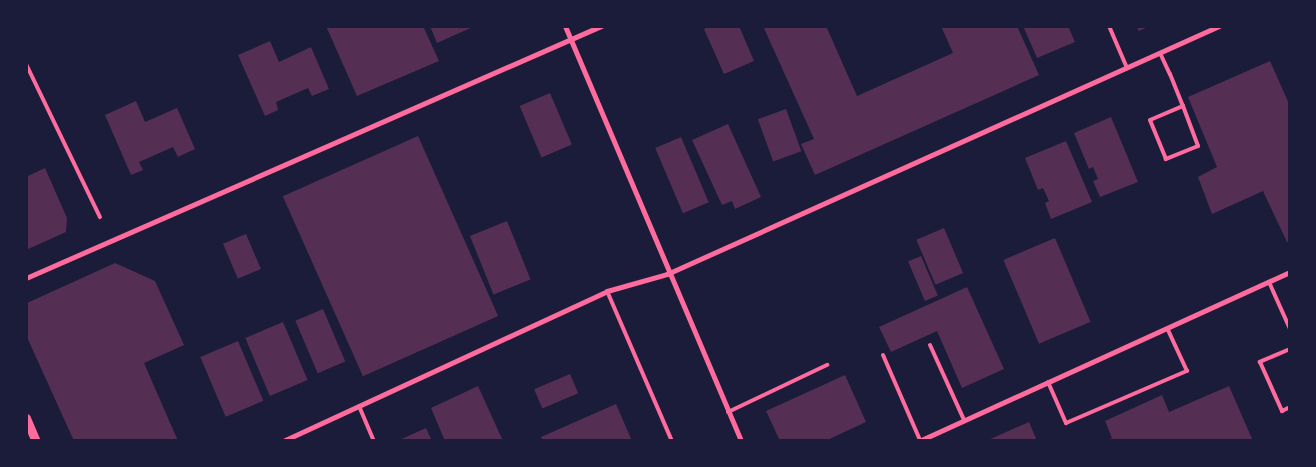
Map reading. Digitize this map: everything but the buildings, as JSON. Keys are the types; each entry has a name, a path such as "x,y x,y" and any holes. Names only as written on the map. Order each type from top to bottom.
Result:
{"street":[{"path":"565,26 667,274 741,441"},
{"path":"26,278 601,26"},
{"path":"283,441 607,291 667,274 1219,26"},
{"path":"920,440 1290,272"},
{"path":"26,418 36,441"}],"lane":[{"path":"1109,26 1127,68"},
{"path":"1160,53 1182,106 1198,146 1166,159 1150,120 1182,106"},
{"path":"26,64 100,217"},
{"path":"1269,282 1290,329"},
{"path":"607,291 672,441"},
{"path":"1048,382 1066,423 1187,370 1167,328"},
{"path":"930,344 964,420"},
{"path":"1290,349 1260,362 1282,411 1290,407"},
{"path":"883,355 920,440"},
{"path":"728,412 826,365"},
{"path":"359,406 374,441"}]}
